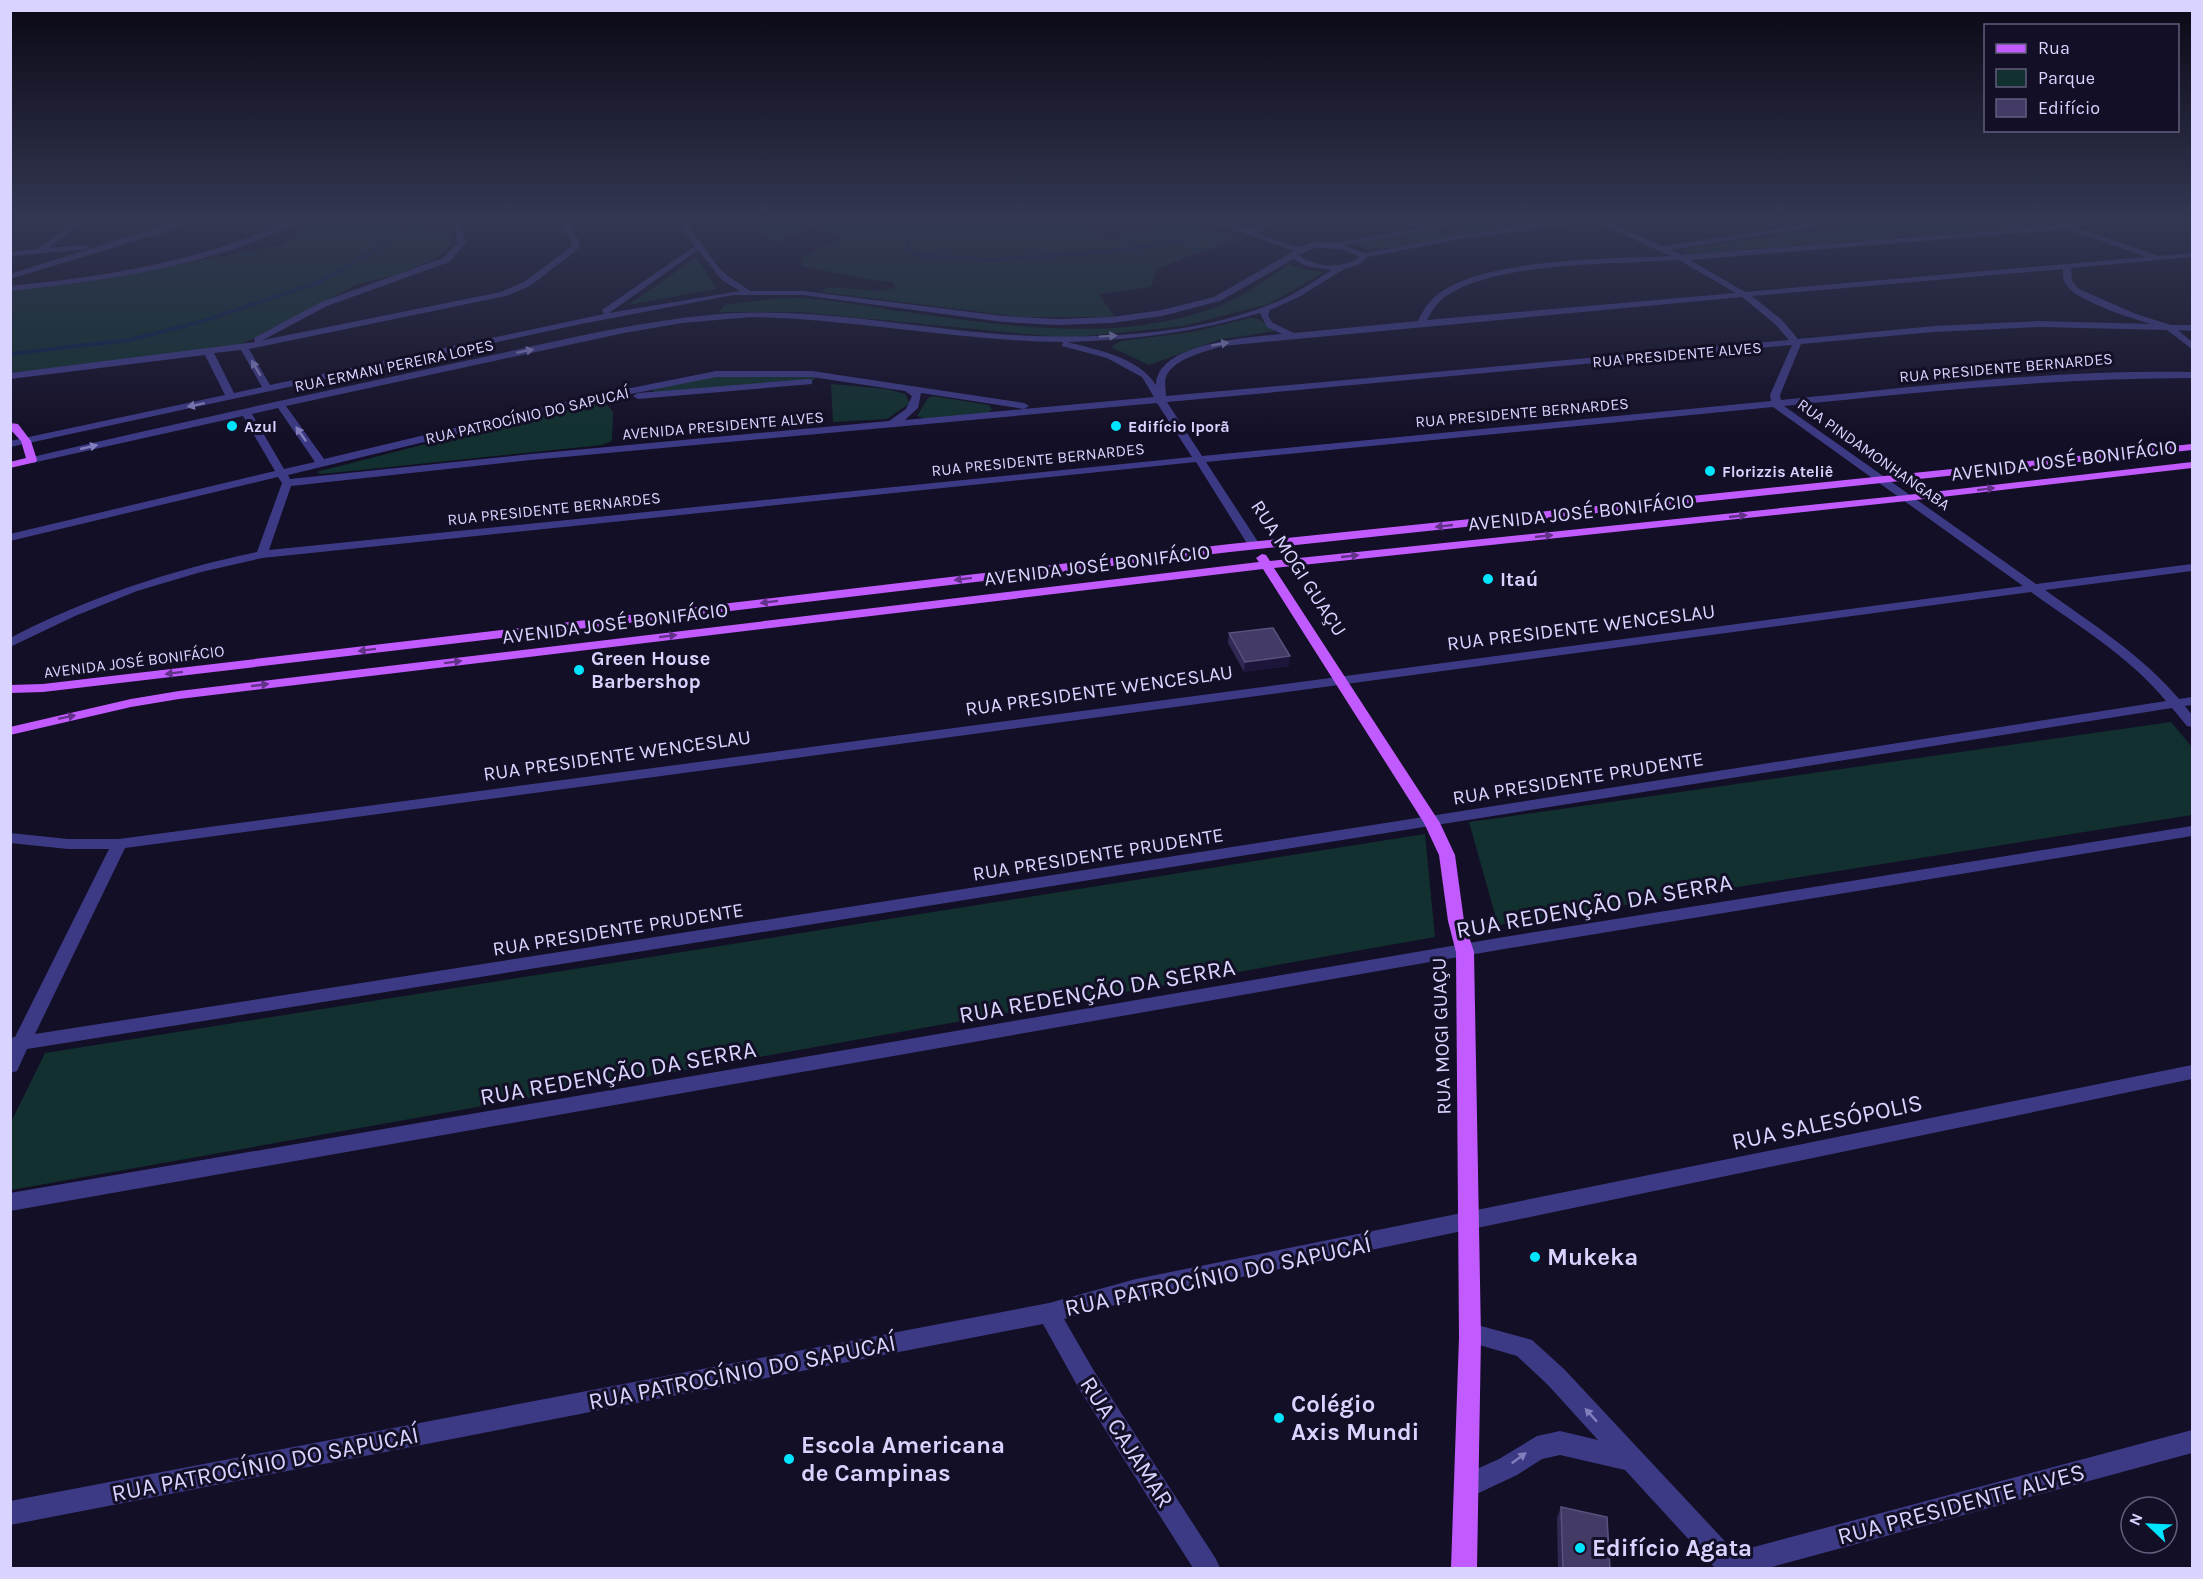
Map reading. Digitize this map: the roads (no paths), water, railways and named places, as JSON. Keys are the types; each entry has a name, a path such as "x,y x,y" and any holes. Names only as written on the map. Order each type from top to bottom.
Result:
{"main road":[{"path":"10,426 14,426 26,441 32,460"},
{"name":"AVENIDA JOSÉ BONIFÁCIO","path":"10,689 43,688 1254,545 1881,482 2193,447"},
{"name":"RUA ERMANI PEREIRA LOPES","path":"10,465 32,460"},
{"name":"AVENIDA JOSÉ BONIFÁCIO","path":"10,731 131,703 179,695 1266,565 1907,498 2193,465"},
{"name":"RUA MOGI GUAÇU","path":"1254,545 1432,823 1447,855 1456,921 1465,952 1471,1222 1468,1485 1464,1569"}],"street":[{"path":"244,347 324,304 358,292"},
{"path":"10,376 209,353 508,292"},
{"path":"581,321 618,305 636,292"},
{"path":"10,444 581,321 673,302 746,292"},
{"path":"769,292 803,293 1003,319 1057,321 1112,320 1162,314 1217,299 1230,292"},
{"name":"RUA ERMANI PEREIRA LOPES","path":"32,460 632,329 715,317 770,314 808,316 1038,339 1141,333 1194,326 1266,309 1299,292"},
{"path":"1421,322 1426,310 1437,298 1450,292"},
{"path":"1738,292 1788,330 1797,343"},
{"path":"1038,339 1110,356 1135,368 1167,368 1186,355 1211,346 1291,335 1792,292"},
{"path":"2078,292 2133,316 2169,327 2193,346"},
{"path":"715,317 705,314 703,310 718,303 803,293"},
{"path":"1266,309 1264,316 1270,324 1291,335"},
{"name":"RUA PRESIDENTE ALVES","path":"1161,401 2002,324 2193,328"},
{"name":"RUA PINDAMONHANGABA","path":"1797,343 1776,394 1777,405 1881,482 2038,589 2126,654 2155,679 2193,723"},
{"path":"244,347 268,389"},
{"path":"209,353 232,398"},
{"name":"RUA MOGI GUAÇU","path":"1135,368 1145,375 1254,545"},
{"path":"1161,401 1161,385 1167,368"},
{"name":"RUA PATROCÍNIO DO SAPUCAÍ","path":"10,538 284,479 322,464 581,401 716,374 781,372 1052,409"},
{"name":"RUA PRESIDENTE BERNARDES","path":"10,643 83,606 120,592 159,579 262,554 1199,459 2057,377 2193,375"},
{"path":"581,401 842,379"},
{"path":"889,425 907,415 916,405 917,395 907,388"},
{"name":"AVENIDA PRESIDENTE ALVES","path":"284,479 1161,401"},
{"path":"281,405 322,464"},
{"path":"246,412 284,479 262,554"},
{"name":"RUA PRESIDENTE WENCESLAU","path":"10,838 68,844 119,843 2193,567"},
{"name":"RUA PRESIDENTE PRUDENTE","path":"15,1045 2193,701"},
{"name":"RUA REDENÇÃO DA SERRA","path":"10,1202 1465,952 1504,943 2193,831"},
{"path":"10,1066 15,1045 119,843"},
{"name":"RUA SALESÓPOLIS","path":"1471,1222 2193,1072"},
{"name":"RUA PATROCÍNIO DO SAPUCAÍ","path":"10,1513 1049,1313 1136,1289 1471,1222"},
{"name":"RUA CAJAMAR","path":"1049,1313 1086,1379 1207,1569"},
{"path":"1470,1333 1524,1347 1556,1377 1731,1567"},
{"name":"RUA PRESIDENTE ALVES","path":"1731,1567 2193,1442"},
{"path":"1468,1485 1508,1467 1537,1448 1560,1443 1630,1459"}],"waterway":[{"path":"10,354 129,340 200,322 290,292"}],"place":[{"name":"Azul","path":"232,426"},
{"name":"Edifício Iporã","path":"1116,426"},
{"name":"Florizzis Ateliê","path":"1710,471"},
{"name":"Itaú","path":"1488,579"},
{"name":"Green House Barbershop","path":"579,670"},
{"name":"Mukeka","path":"1535,1257"},
{"name":"Colégio Axis Mundi","path":"1279,1418"},
{"name":"Escola Americana de Campinas","path":"789,1459"},
{"name":"Edifício Agata","path":"1580,1548"}]}
